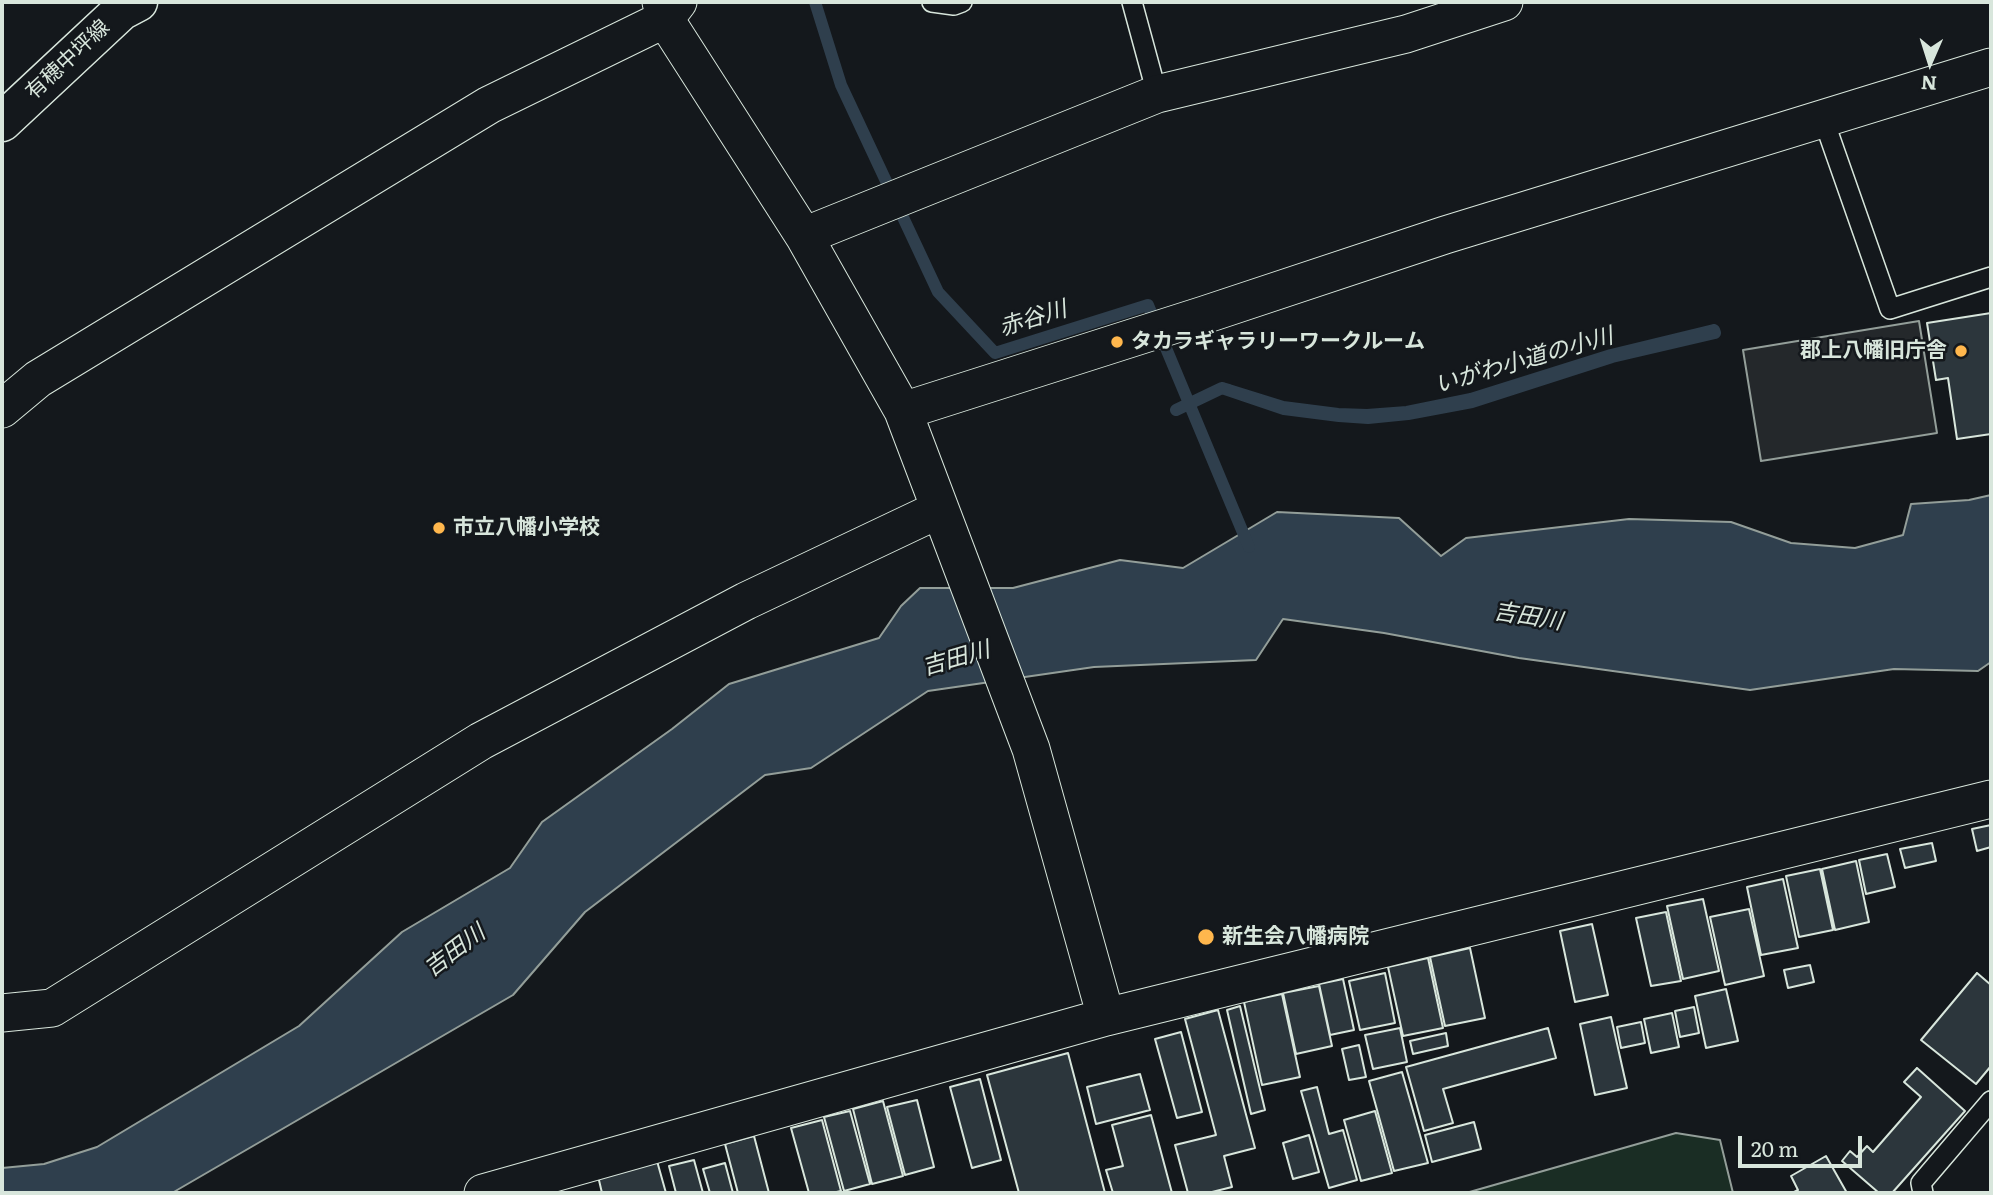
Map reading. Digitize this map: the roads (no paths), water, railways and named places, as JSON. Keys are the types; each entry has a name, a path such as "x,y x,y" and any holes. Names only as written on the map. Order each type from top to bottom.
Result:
{"main road":[{"name":"有穂中坪線","path":"2,122 121,11 138,2"}],"street":[{"path":"803,236 1157,94 1406,34 1504,2"},
{"path":"2,409 38,379 489,105 668,7 903,411 1031,749 1106,1017"},
{"path":"903,411 1437,237 1991,67"},
{"path":"2,1013 52,1008 481,741 746,601 940,509"},
{"path":"484,1193 1106,1017 1991,799"}],"lane":[{"path":"932,2 954,5 962,2"},
{"path":"1132,2 1157,94"},
{"path":"1823,118 1890,310 1991,277"},
{"path":"1923,1193 1921,1183 1991,1101"}],"water":[{"name":"吉田川","path":"1991,495 1991,662 1978,671 1894,669 1750,690 1519,658 1384,633 1283,619 1256,660 1094,667 928,691 811,768 765,775 585,912 513,995 172,1193 2,1193 2,1168 44,1164 97,1147 299,1026 402,932 510,868 542,822 672,729 729,684 879,638 901,606 920,588 1013,588 1120,560 1183,568 1277,512 1399,518 1441,556 1466,538 1629,519 1731,522 1791,543 1855,548 1903,535 1911,504 1969,500"}],"waterway":[{"name":"赤谷川","path":"815,2 841,85 938,292 995,353 1148,305 1249,547"},
{"name":"いがわ小道の小川","path":"1714,330 1715,333 1612,357 1472,402 1408,414 1368,418 1284,409 1222,388 1283,407 1338,414 1407,412 1471,399 1611,355 1714,330"},
{"path":"1176,410 1222,388 1229,390"}],"place":[{"name":"タカラギャラリーワークルーム","path":"1117,342"},
{"name":"郡上八幡旧庁舎","path":"1961,351"},
{"name":"市立八幡小学校","path":"439,528"},
{"name":"新生会八幡病院","path":"1206,937"}]}
